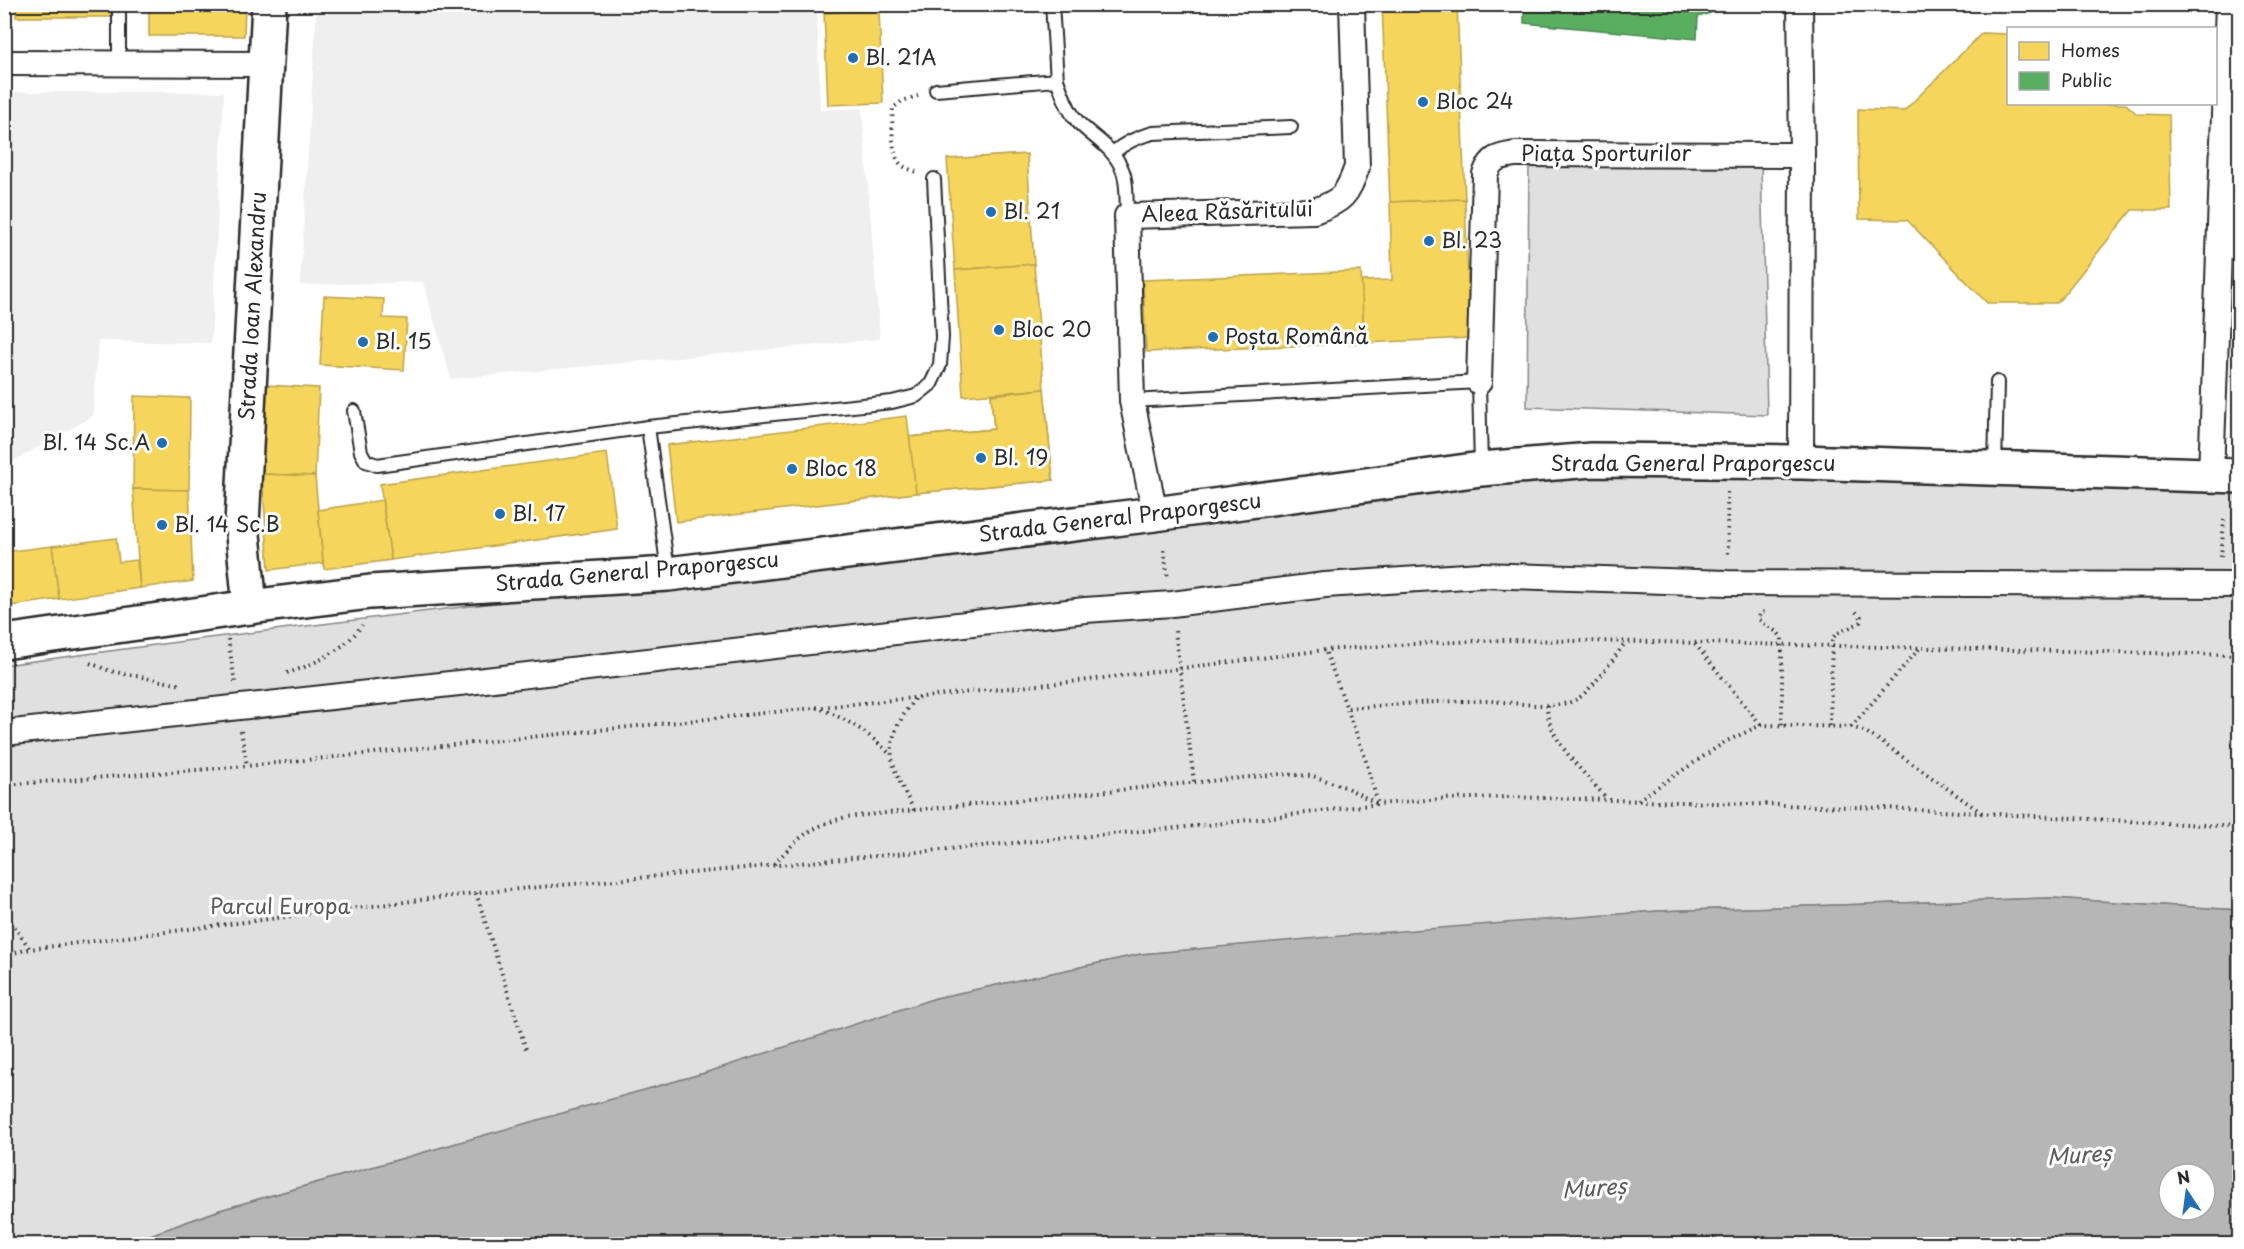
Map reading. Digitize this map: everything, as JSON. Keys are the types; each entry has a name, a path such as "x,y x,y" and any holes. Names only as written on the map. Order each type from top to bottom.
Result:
{"street":[{"name":"Strada Ioan Alexandru","path":"237,608 264,64 269,4"},
{"name":"Aleea Răsăritului","path":"1155,514 1132,401 1127,216 1314,211 1335,204 1350,188 1357,167 1352,4"},
{"path":"1800,4 1801,462"},
{"path":"2225,475 2228,4"},
{"path":"4,63 264,64"},
{"name":"Piața Sporturilor","path":"1479,382 1485,174 1489,164 1499,157 1515,154 1802,154"},
{"name":"Strada General Praporgescu","path":"4,642 237,608 370,592 668,574 1155,514 1481,469 1592,460 1801,462 2225,475"},
{"path":"4,733 236,696 1085,610 1172,604 1325,585 1481,576 1728,583 2240,585"}],"lane":[{"path":"119,4 119,64"},
{"name":"Aleea Răsăritului","path":"1052,4 1058,80 1067,106 1078,122 1099,138 1113,153 1123,171 1127,216"},
{"path":"936,90 1058,80"},
{"path":"1113,153 1123,144 1139,136 1152,133 1291,127"},
{"path":"354,411 361,452 366,461 377,465 648,427 892,402 916,396 931,384 940,364 942,337 934,179"},
{"path":"1132,401 1479,382 1481,469"},
{"path":"1995,469 1997,382"},
{"path":"648,427 668,574"}],"path":[{"path":"934,179 904,167 897,160 892,119 893,108 902,101 936,90"},
{"path":"1727,461 1728,583"},
{"path":"2221,557 2224,520"},
{"path":"279,675 290,673 322,659 358,632 364,621 370,592"},
{"path":"1172,604 1194,782"},
{"path":"237,608 236,696 246,766"},
{"path":"1768,610 1759,614 1758,619 1781,635 1783,645 1782,726"},
{"path":"1830,726 1832,639 1836,634 1861,622 1859,614 1851,610"},
{"path":"67,633 74,652 82,659 110,671 192,687"},
{"path":"5,785 246,766 915,697 1325,650 1412,644 1501,640 2240,655"},
{"path":"1347,708 1430,702 1491,701 1565,704 1578,699 1589,688 1625,643"},
{"path":"1694,644 1761,725"},
{"path":"1851,727 1919,649"},
{"path":"1325,650 1364,754 1378,804"},
{"path":"2234,655 2240,661"},
{"path":"236,696 246,682"},
{"path":"224,685 236,696"},
{"path":"890,755 897,726 915,697"},
{"path":"1548,705 1547,715 1556,736 1607,800"},
{"path":"816,707 850,722 890,755 899,783 914,810"},
{"path":"1637,800 1725,742 1761,725 1830,726 1851,727 1872,736 1983,814"},
{"path":"774,865 797,840 820,824 846,817 914,810 1281,774 1313,776 1345,787 1378,804"},
{"path":"4,955 30,949 476,893 1208,825 1378,804 1440,799 1487,797 1637,800 1885,808 2240,827"},
{"path":"476,893 526,1049"},
{"path":"4,912 30,949"}],"shaded area":[{"path":"317,5 817,5 820,110 862,108 880,339 451,379 423,282 300,285"},
{"path":"5,92 224,92 211,343 98,341 93,416 5,466"}],"green space":[{"path":"1529,159 1761,162 1767,415 1527,407"},
{"name":"Parcul Europa","path":"1620,471 2239,490 2239,910 2051,898 1658,911 1141,954 936,998 708,1072 220,1210 125,1244 5,1244 4,665 1516,478"}],"water":[{"name":"Mureș","path":"2051,898 2239,910 2239,1244 125,1244 220,1210 708,1072 936,998 1141,954 1658,911"}],"building: Homes":[{"path":"16,4 111,4 111,17 16,17"},
{"path":"149,4 245,4 244,36 149,36"},
{"path":"823,4 878,4 879,11 824,13"},
{"name":"Bloc 24","path":"1382,4 1457,4 1465,199 1390,202"},
{"name":"Bl. 21A","path":"879,11 883,103 828,105 824,13"},
{"path":"1982,33 2007,34 2007,105 2127,105 2137,114 2169,115 2171,210 2132,210 2057,303 1987,303 1907,220 1859,219 1858,109 1904,111"},
{"name":"Bl. 21","path":"1027,154 1034,264 955,270 947,159"},
{"name":"Bl. 23","path":"1465,199 1470,338 1364,343 1361,281 1392,280 1390,202"},
{"name":"Bloc 20","path":"1034,264 1044,389 963,396 955,270"},
{"path":"1361,271 1364,343 1146,352 1143,280"},
{"name":"Bl. 15","path":"324,296 384,299 383,318 407,319 404,370 320,365"},
{"path":"266,385 319,388 315,476 262,474"},
{"name":"Bl. 19","path":"1044,389 1053,480 916,493 909,437 994,429 991,395"},
{"name":"Bl. 19","path":"1044,389 1053,480 916,493 909,437 994,429 991,395"},
{"name":"Bl. 14 Sc.A","path":"134,396 190,398 189,490 133,489"},
{"name":"Bloc 18","path":"907,416 916,493 676,522 667,445"},
{"name":"Bl. 17","path":"607,453 617,529 391,560 380,484"},
{"path":"262,474 315,476 323,563 269,570"},
{"name":"Bl. 14 Sc.B","path":"133,489 189,490 193,581 140,588"},
{"path":"382,500 391,560 324,569 318,510"},
{"path":"116,538 119,562 137,560 140,588 59,599 52,546"},
{"path":"52,546 59,599 4,607 4,552"}],"building: Public":[{"path":"1524,4 1738,4 1698,17 1697,39 1524,23"}],"place":[{"name":"Bl. 21A","path":"853,58"},
{"name":"Bloc 24","path":"1423,102"},
{"name":"Bl. 21","path":"991,212"},
{"name":"Bl. 23","path":"1429,241"},
{"name":"Bloc 20","path":"999,330"},
{"name":"Poșta Română","path":"1213,337"},
{"name":"Bl. 15","path":"363,342"},
{"name":"Bl. 14 Sc.A","path":"162,443"},
{"name":"Bl. 19","path":"981,458"},
{"name":"Bloc 18","path":"792,469"},
{"name":"Bl. 17","path":"500,514"},
{"name":"Bl. 14 Sc.B","path":"162,525"}]}
